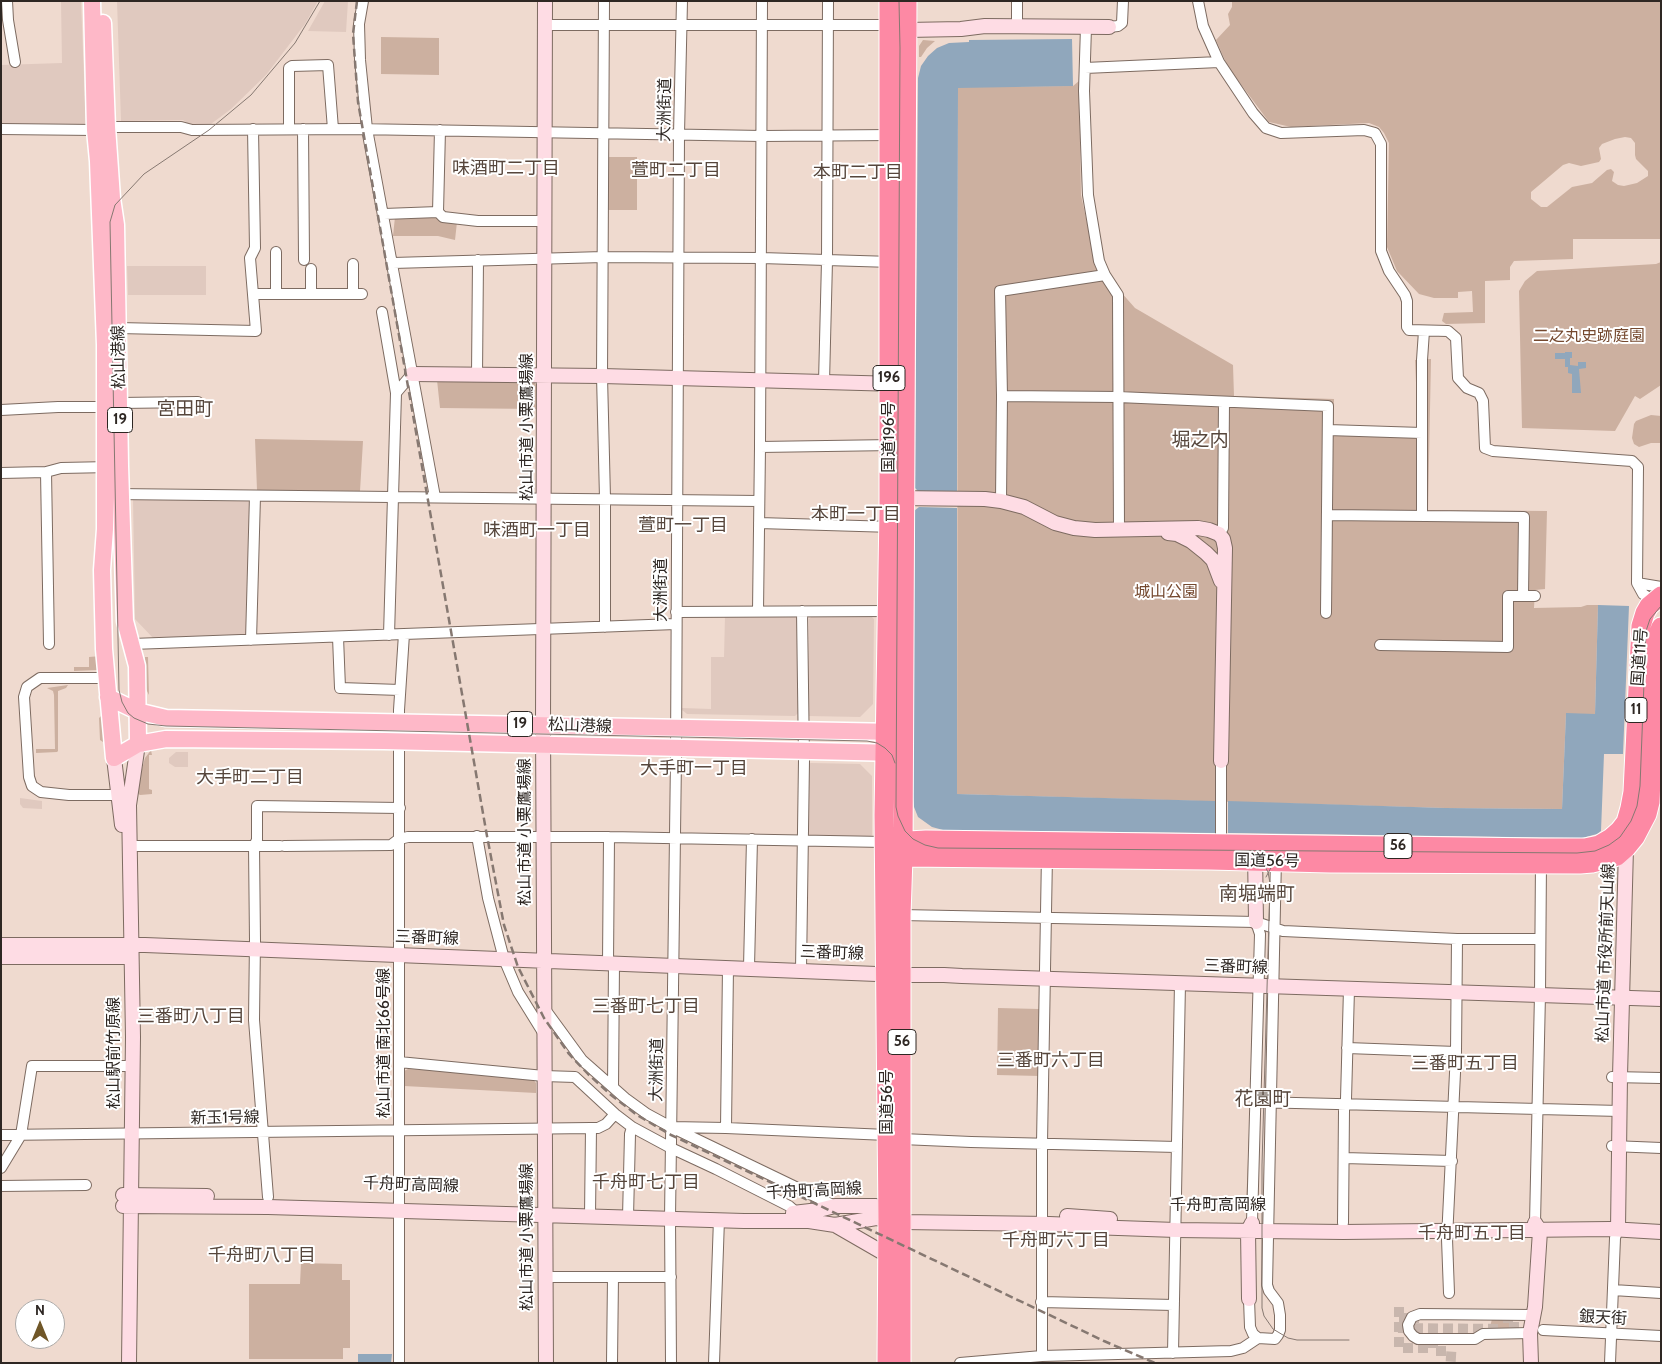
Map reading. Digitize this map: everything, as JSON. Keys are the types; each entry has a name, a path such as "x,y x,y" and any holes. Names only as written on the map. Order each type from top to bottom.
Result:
{"highway":[{"name":"国道196号","path":"889,1 897,135 897,445 904,498 896,527 894,753 897,847"},
{"name":"国道196号","path":"897,135 907,30 907,1"},
{"name":"国道11号","path":"1659,610 1657,726 1649,808 1642,826 1618,847 1633,792 1640,635 1645,613 1659,610"},
{"name":"国道196号","path":"894,753 903,814 897,847"},
{"path":"903,814 911,828 926,840"},
{"name":"国道56号","path":"897,847 926,840 1047,850 1221,838 1255,852"},
{"name":"国道56号","path":"897,847 1541,856 1592,863 1618,847"},
{"name":"国道56号","path":"894,974 902,914 897,847"},
{"name":"国道56号","path":"897,847 894,974 894,1215 901,1363"},
{"name":"国道56号","path":"887,1363 887,1255 894,1215"}],"main road":[{"name":"松山港線","path":"92,1 101,129 116,225 118,328 112,405 112,466 105,494 102,570 104,649 114,758 138,744 166,739 894,753"},
{"name":"松山港線","path":"103,1 101,129 98,160 105,345 112,405"},
{"name":"松山港線","path":"112,466 122,494 125,621 126,631 132,644 137,666 138,744"},
{"path":"104,649 132,644"},
{"path":"107,678 137,711"},
{"name":"松山港線","path":"108,697 137,711 166,718 894,732"}],"street":[{"path":"7,1 15,62"},
{"path":"363,1 359,24 360,60 368,129 435,497"},
{"name":"松山市道 小栗鷹場線","path":"545,1 543,960 546,1363"},
{"path":"604,1 602,376 605,498 605,627"},
{"name":"大洲街道","path":"671,1363 670,1214 675,838 679,134 682,1"},
{"path":"758,611 762,1"},
{"path":"824,382 827,261 828,1"},
{"path":"1017,1 1017,26"},
{"path":"545,25 828,24 889,25 907,30 1017,26 1109,27 1118,26 1122,22 1123,1"},
{"path":"1198,1 1203,26 1219,62 1253,113 1266,128 1282,133 1364,130 1375,133 1381,144 1381,251 1389,272 1405,295 1407,301 1407,327 1409,330 1448,331 1456,338 1458,378 1467,388 1479,393 1483,401 1485,448 1493,451 1632,461 1638,466 1637,583 1643,594 1659,610"},
{"path":"1086,27 1084,91 1088,195 1099,261 1105,275 1118,295 1119,530"},
{"path":"1085,68 1219,62"},
{"path":"289,129 289,68 292,66 328,65 332,129"},
{"path":"1,129 181,127 192,130 368,129 762,136 897,135"},
{"path":"118,328 256,331 250,258 255,248 253,129"},
{"path":"303,129 304,260"},
{"path":"440,130 438,212 443,217 478,221 545,220"},
{"path":"384,214 438,212"},
{"path":"276,252 276,294"},
{"path":"393,263 603,257 761,258 897,262"},
{"path":"477,375 478,260"},
{"path":"253,294 358,294 353,264"},
{"path":"310,294 311,269"},
{"path":"1001,501 1000,291 1105,275"},
{"path":"382,312 396,392 389,635"},
{"path":"1422,516 1422,360 1424,331"},
{"path":"396,392 412,374 602,376 897,384"},
{"path":"1002,396 1118,397 1328,406 1326,613"},
{"path":"1,410 198,402"},
{"path":"1219,534 1223,528 1224,402"},
{"path":"1328,430 1422,433"},
{"path":"760,447 897,445"},
{"path":"1,473 46,472 61,468 112,466"},
{"path":"46,472 49,644"},
{"path":"105,494 759,501"},
{"path":"251,640 255,496"},
{"path":"904,498 1001,501 1024,507 1055,523 1074,528 1119,530 1198,528 1219,534 1223,539 1225,548 1221,838"},
{"path":"1326,515 1524,517 1523,596"},
{"path":"759,523 896,527"},
{"path":"1151,530 1177,534 1191,542 1213,560 1224,592"},
{"path":"1213,560 1220,558 1225,548"},
{"path":"1637,583 1659,610"},
{"path":"1380,645 1508,647 1508,596 1535,596"},
{"path":"802,611 804,751 802,970"},
{"path":"676,612 896,611"},
{"path":"132,644 676,624"},
{"name":"松山市道 南北66号線","path":"398,1363 400,1207 398,955 400,690 404,634"},
{"path":"338,637 340,688 400,690"},
{"path":"107,678 40,678 27,687 24,697 29,777 32,786 41,792 69,795 118,794 138,744"},
{"name":"松山駅前竹原線","path":"121,1363 127,1200 129,1066 126,846 129,805 138,744"},
{"name":"松山駅前竹原線","path":"114,758 126,846"},
{"path":"268,1202 254,1020 254,846 257,840 257,806 400,808"},
{"path":"126,846 391,845 399,839 408,836 543,836 752,839 897,847"},
{"path":"477,836 488,898 504,958 518,992 544,1034"},
{"path":"609,837 612,1087"},
{"path":"749,967 752,839"},
{"name":"松山市道 市役所前天山線","path":"1614,1225 1618,997 1618,847"},
{"path":"1042,1356 1042,1142 1047,850"},
{"path":"1255,852 1256,922 1260,934 1253,985 1255,1102 1248,1299 1250,1327 1253,1334 1258,1338 1275,1339 1280,1330 1280,1315 1278,1303 1267,1285 1278,986 1276,853"},
{"path":"1531,1363 1532,1332 1529,1315 1535,1228 1541,856"},
{"path":"902,914 1256,922 1283,931 1458,939 1540,939"},
{"path":"1448,1292 1448,1227 1456,1052 1458,939"},
{"name":"三番町線","path":"1,945 128,951"},
{"name":"三番町線","path":"1,957 128,951 255,950 749,967 894,974 1661,999"},
{"path":"726,1128 728,967"},
{"path":"1173,1353 1180,983"},
{"path":"1343,1227 1349,989"},
{"path":"544,1007 582,1060 625,1098 647,1114 835,1206"},
{"path":"1347,1048 1456,1052"},
{"path":"399,1062 544,1076 575,1076 615,1114 632,1127 789,1206 802,1218"},
{"path":"1,1168 21,1135 32,1066 129,1066"},
{"path":"1616,1076 1661,1078"},
{"path":"1255,1102 1616,1111"},
{"path":"590,1212 591,1128 598,1128 606,1124 615,1114"},
{"path":"628,1212 630,1134 632,1127"},
{"path":"671,1127 1178,1147"},
{"name":"新玉1号線","path":"1,1135 591,1128"},
{"path":"1615,1146 1661,1148"},
{"path":"1344,1158 1452,1161"},
{"path":"1,1186 86,1185"},
{"name":"松山駅前竹原線","path":"127,1200 129,1363"},
{"name":"千舟町高岡線","path":"127,1200 268,1202 802,1218 835,1225 894,1215 1176,1226 1535,1228 1614,1225"},
{"name":"千舟町高岡線","path":"670,1214 719,1219 802,1218 835,1206 876,1206 894,1215"},
{"path":"714,1363 719,1219"},
{"path":"1614,1225 1661,1224"},
{"path":"835,1225 887,1255"},
{"path":"1614,1225 1661,1232"},
{"path":"1610,1363 1616,1238 1614,1225"},
{"path":"545,1277 671,1277"},
{"path":"612,1363 613,1277"},
{"path":"1613,1290 1661,1292"},
{"path":"1041,1302 1174,1305"},
{"name":"銀天街","path":"1473,1314 1420,1314 1412,1317 1408,1325 1409,1331 1418,1339 1469,1340 1483,1334 1532,1332 1661,1336"},
{"path":"1473,1314 1529,1315"},
{"path":"1473,1314 1483,1318 1483,1334"},
{"path":"1522,1363 1532,1332"},
{"path":"960,1363 1042,1356 1231,1352 1243,1348 1258,1338"}],"shaded area":[{"path":"61,1 81,1 86,126 1,126 1,65 62,63"},
{"path":"117,1 318,1 305,24 266,75 231,109 207,127 193,127 183,120 121,121"},
{"path":"325,1 348,1 346,32 308,31"},
{"path":"127,266 206,266 206,295 128,295"},
{"path":"133,498 251,500 248,633 244,636 154,639 135,619"},
{"path":"725,616 796,616 799,618 798,713 795,716 687,714 682,710 682,708 711,709 711,657 724,657"},
{"path":"812,616 871,616 874,619 873,704 860,717 808,716 809,619"},
{"path":"176,752 188,752 188,767 175,767 169,763 169,758"},
{"path":"808,764 860,764 872,776 872,835 870,838 810,837 807,834"},
{"path":"20,798 42,801 42,809 23,808 20,804"}],"green space":[{"path":"1232,1 1661,1 1661,239 1573,239 1573,259 1514,261 1510,267 1510,280 1485,281 1485,323 1446,324 1442,321 1444,313 1473,312 1472,291 1458,292 1458,298 1434,298 1419,294 1397,271 1387,247 1389,143 1384,133 1379,127 1369,123 1291,127 1269,122 1228,67 1216,40 1230,25 1228,14 1232,7","holes":["1631,138 1635,143 1636,159 1648,171 1648,176 1637,183 1624,186 1618,185 1612,181 1614,172 1611,169 1607,170 1592,183 1572,187 1547,207 1541,207 1531,199 1531,192 1563,165 1569,163 1581,166 1599,162 1601,159 1599,148 1602,144 1615,139"]},
{"path":"381,37 439,38 439,75 381,74"},
{"path":"923,40 935,41 919,57 919,46"},
{"name":"城山公園","path":"1079,81 1081,195 1097,269 1135,308 1233,365 1234,396 1334,399 1334,426 1418,428 1415,360 1431,359 1428,510 1547,511 1545,589 1535,590 1534,608 1598,605 1595,714 1566,714 1562,809 1445,808 957,794 958,87 1073,86"},
{"path":"608,157 637,157 637,210 608,210"},
{"path":"436,216 457,222 455,240 438,236 393,236 395,217"},
{"name":"二之丸史跡庭園","path":"1661,262 1661,385 1640,399 1635,396 1615,431 1522,428 1519,291 1525,281 1537,271 1656,264"},
{"path":"437,380 533,381 537,386 537,409 440,408"},
{"path":"1651,415 1661,416 1661,443 1651,443 1639,447 1634,444 1632,438 1634,424 1636,421"},
{"path":"255,439 363,441 360,491 257,490"},
{"path":"101,656 99,669 74,671 74,667 89,667 89,657"},
{"path":"145,657 148,657 149,695 146,689"},
{"path":"68,685 66,688 58,691 58,751 36,753 36,749 55,749 54,695 53,691 47,688"},
{"path":"102,715 105,742 100,740 99,718"},
{"path":"151,750 152,755 149,755 149,789 152,790 152,794 140,795 137,793 137,787 145,758"},
{"path":"998,1008 1039,1009 1042,1013 1040,1076 997,1075"},
{"path":"408,1069 468,1071 532,1078 536,1083 536,1093 404,1086 404,1071"},
{"path":"1250,1135 1248,1207 1246,1206"},
{"path":"301,1263 342,1264 342,1280 350,1280 350,1348 343,1348 343,1359 249,1359 249,1284 300,1284"},
{"path":"1492,1319 1509,1319 1509,1330 1493,1330 1490,1327"}],"water":[{"path":"1072,39 1073,86 958,88 957,494 919,492 915,488 918,78 921,66 937,48 949,43 969,42 969,40"},
{"path":"1572,352 1570,365 1578,366 1578,362 1586,362 1586,368 1579,369 1581,393 1572,393 1572,374 1568,373 1568,367 1565,367 1565,359 1555,359 1555,353"},
{"path":"919,507 957,508 957,794 1215,801 1215,833 943,830 932,827 918,817 913,797 914,511"},
{"path":"1598,605 1629,606 1623,754 1604,754 1601,831 1597,834 1582,838 1228,833 1228,801 1445,808 1562,809 1566,713 1595,714"},
{"path":"358,1354 392,1354 391,1363 358,1363"}],"tunnel":[{"path":"1399,1307 1399,1348 1433,1348 1433,1332"},
{"path":"1399,1318 1419,1318"},
{"path":"1503,1318 1514,1318 1514,1329"},
{"path":"1398,1328 1502,1329"},
{"path":"1434,1338 1441,1338 1441,1356 1457,1357"}],"tram line":[{"path":"320,1 295,43 251,95 209,130 144,174 115,205 110,222 119,690 122,702 128,713 148,724 166,726 867,741 877,743 885,748 892,755 895,763"},
{"path":"899,1 896,807 905,831 913,839 925,845 938,848 1577,853 1595,851 1609,845 1620,837 1631,821 1637,806 1640,786 1646,631 1650,619 1661,606"},
{"path":"1245,852 1262,861 1268,872 1270,883 1262,1165 1262,1308 1264,1316 1273,1329 1288,1338 1297,1340 1349,1340"},
{"path":"1266,877 1274,862 1289,852"}],"railway":[{"path":"357,1 353,34 358,102 487,836 504,925 518,967 544,1018 569,1054 588,1074 637,1115 671,1135 1104,1341 1155,1363"}],"district":[{"name":"味酒町二丁目","path":"506,169"},
{"name":"萱町二丁目","path":"676,171"},
{"name":"本町二丁目","path":"858,173"},
{"name":"宮田町","path":"185,409"},
{"name":"堀之内","path":"1200,440"},
{"name":"本町一丁目","path":"856,515"},
{"name":"萱町一丁目","path":"683,526"},
{"name":"味酒町一丁目","path":"537,531"},
{"name":"大手町一丁目","path":"694,769"},
{"name":"大手町二丁目","path":"250,778"},
{"name":"南堀端町","path":"1257,894"},
{"name":"三番町七丁目","path":"646,1007"},
{"name":"三番町八丁目","path":"191,1017"},
{"name":"三番町六丁目","path":"1051,1061"},
{"name":"三番町五丁目","path":"1465,1064"},
{"name":"花園町","path":"1263,1099"},
{"name":"千舟町七丁目","path":"646,1183"},
{"name":"千舟町五丁目","path":"1472,1234"},
{"name":"千舟町六丁目","path":"1056,1241"},
{"name":"千舟町八丁目","path":"262,1256"}]}
